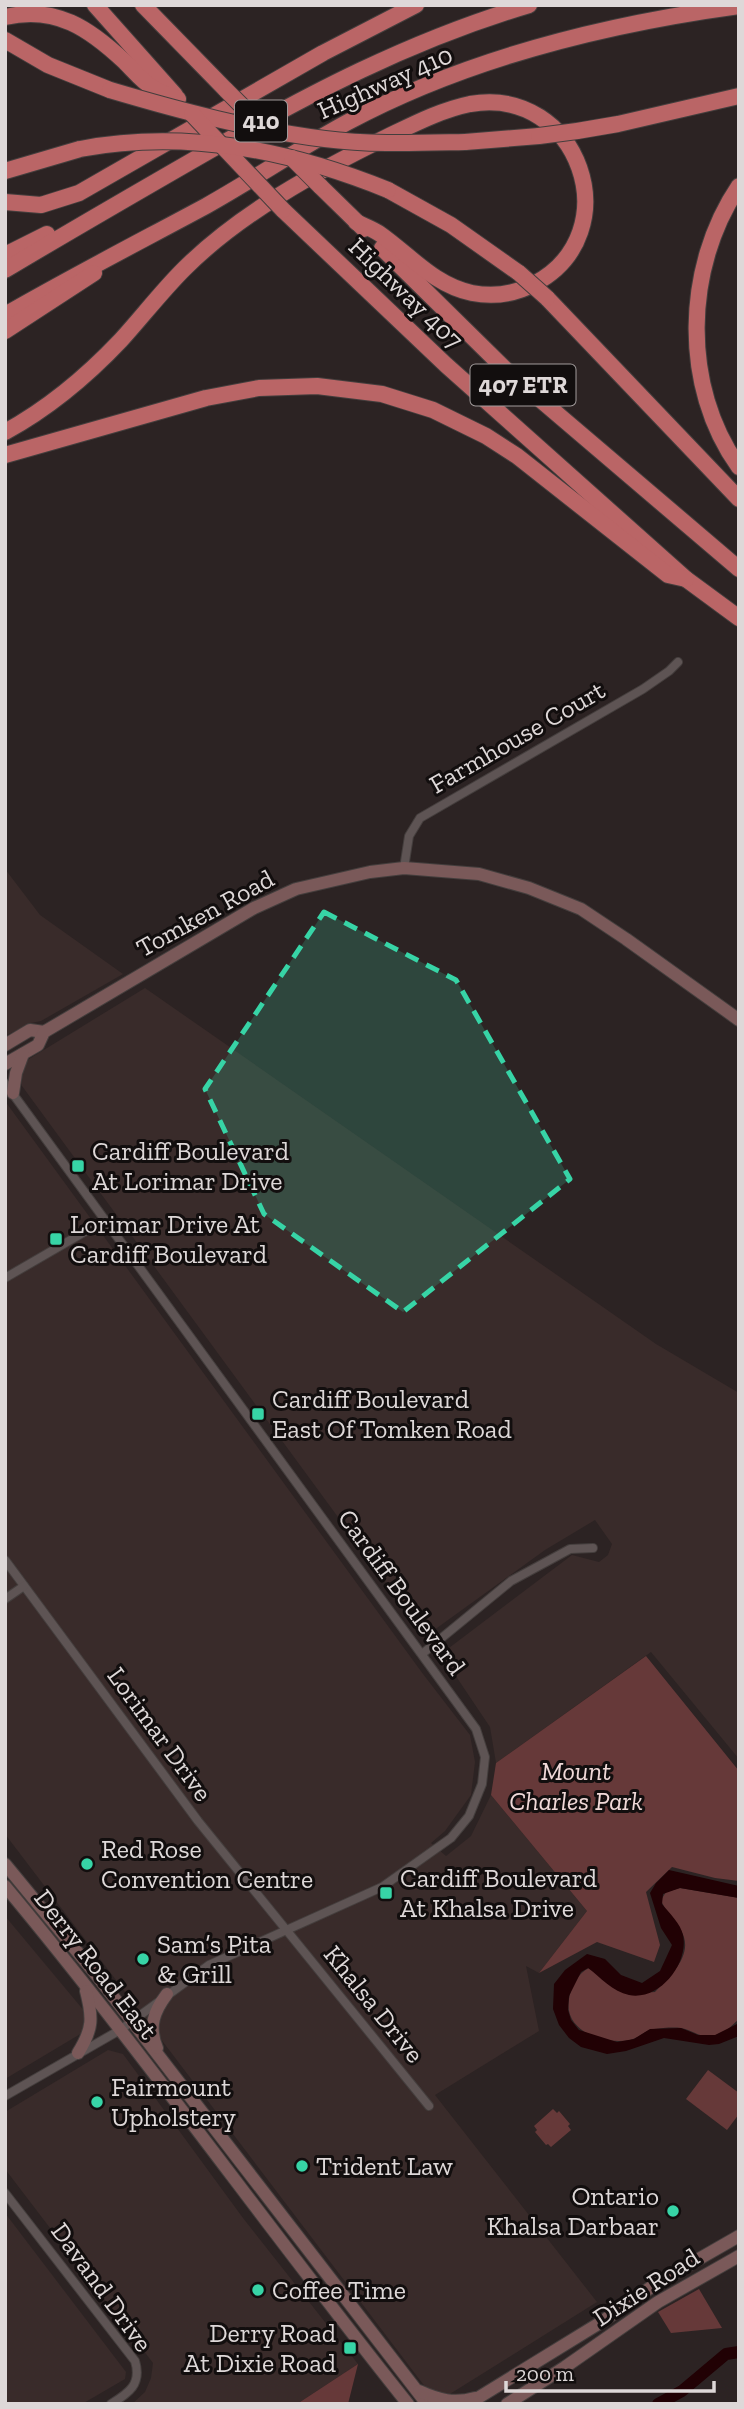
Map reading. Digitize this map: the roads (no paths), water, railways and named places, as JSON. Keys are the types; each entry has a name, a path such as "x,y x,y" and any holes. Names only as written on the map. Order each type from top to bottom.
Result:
{"highway":[{"name":"Highway 407","path":"95,5 178,99 283,210 446,365 686,579 739,618"},
{"name":"Highway 407","path":"143,5 320,186 508,372 739,569"},
{"path":"5,202 41,205 79,193 323,53 416,5"},
{"name":"Highway 410","path":"5,270 300,99 364,67 430,39 529,5"},
{"name":"Highway 410","path":"5,315 209,204 348,121 408,94 530,50 681,14 739,6"},
{"path":"5,17 30,12 44,13 69,21 114,52 152,88 178,99"},
{"path":"5,40 48,65 110,90 205,117 275,132 378,143 465,142 539,136 618,124 739,96"},
{"path":"5,432 46,408 81,379 122,339 183,270 234,226 354,153 418,122 456,108 483,102 525,109 548,122 562,135 572,150 584,181 583,217 580,231 569,253 547,276 527,288 506,294 473,293 448,285 431,276 378,232 356,222"},
{"path":"5,171 101,145 167,142 248,147 316,163 388,190 452,225 547,298 739,499"},
{"path":"739,186 720,219 706,259 699,291 697,335 707,401 718,432 739,467"},
{"path":"5,255 57,229 89,219"},
{"path":"5,331 80,284 118,254"},
{"path":"5,455 206,398 259,388 317,386 382,394 433,410 486,436 517,456 668,575 686,579"}],"main road":[{"name":"Tomken Road","path":"5,1064 38,1045 44,1032 254,908 296,889 370,872 404,868 479,874 529,888 581,909 739,1020"},
{"name":"Tomken Road","path":"5,1045 30,1030 44,1032"},
{"path":"9,1088 23,1054"},
{"name":"Derry Road East","path":"5,1864 98,1977 427,2404"},
{"name":"Derry Road East","path":"5,1886 120,2030 408,2404"},
{"path":"78,2053 88,2037 92,2022 84,1984"},
{"path":"161,2058 153,2039 152,2021 167,1994"},
{"name":"Dixie Road","path":"472,2401 603,2321 657,2283 739,2236"},
{"name":"Dixie Road","path":"507,2404 658,2302 739,2256"},
{"path":"388,2379 396,2404"},
{"path":"416,2389 448,2402 472,2401"}],"street":[{"name":"Farmhouse Court","path":"404,868 409,836 420,818 643,689 678,662"},
{"name":"Cardiff Boulevard","path":"5,2096 120,2030 224,1956 393,1880 451,1838 465,1822 474,1807 485,1766 481,1738 9,1088"},
{"path":"5,1278 105,1220"},
{"path":"422,1654 510,1581 570,1549 593,1549"},
{"name":"Lorimar Drive","path":"5,1560 198,1821 287,1928"},
{"path":"5,1599 24,1586"},
{"name":"Khalsa Drive","path":"287,1928 429,2106"},
{"name":"Davand Drive","path":"5,2193 135,2361 138,2372 133,2388 111,2404"}],"waterway":[{"path":"658,2404 682,2391 726,2354 739,2352"}],"place":[{"name":"Cardiff Boulevard At Lorimar Drive","path":"78,1166"},
{"name":"Lorimar Drive At Cardiff Boulevard","path":"56,1239"},
{"name":"Cardiff Boulevard East Of Tomken Road","path":"258,1414"},
{"name":"Red Rose Convention Centre","path":"87,1864"},
{"name":"Cardiff Boulevard At Khalsa Drive","path":"386,1893"},
{"name":"Sam’s Pita & Grill","path":"143,1959"},
{"name":"Fairmount Upholstery","path":"97,2102"},
{"name":"Trident Law","path":"302,2166"},
{"name":"Ontario Khalsa Darbaar","path":"673,2211"},
{"name":"Coffee Time","path":"258,2290"},
{"name":"Derry Road At Dixie Road","path":"350,2348"}],"park label":[{"name":"Mount Charles Park","path":"576,1786"}]}
